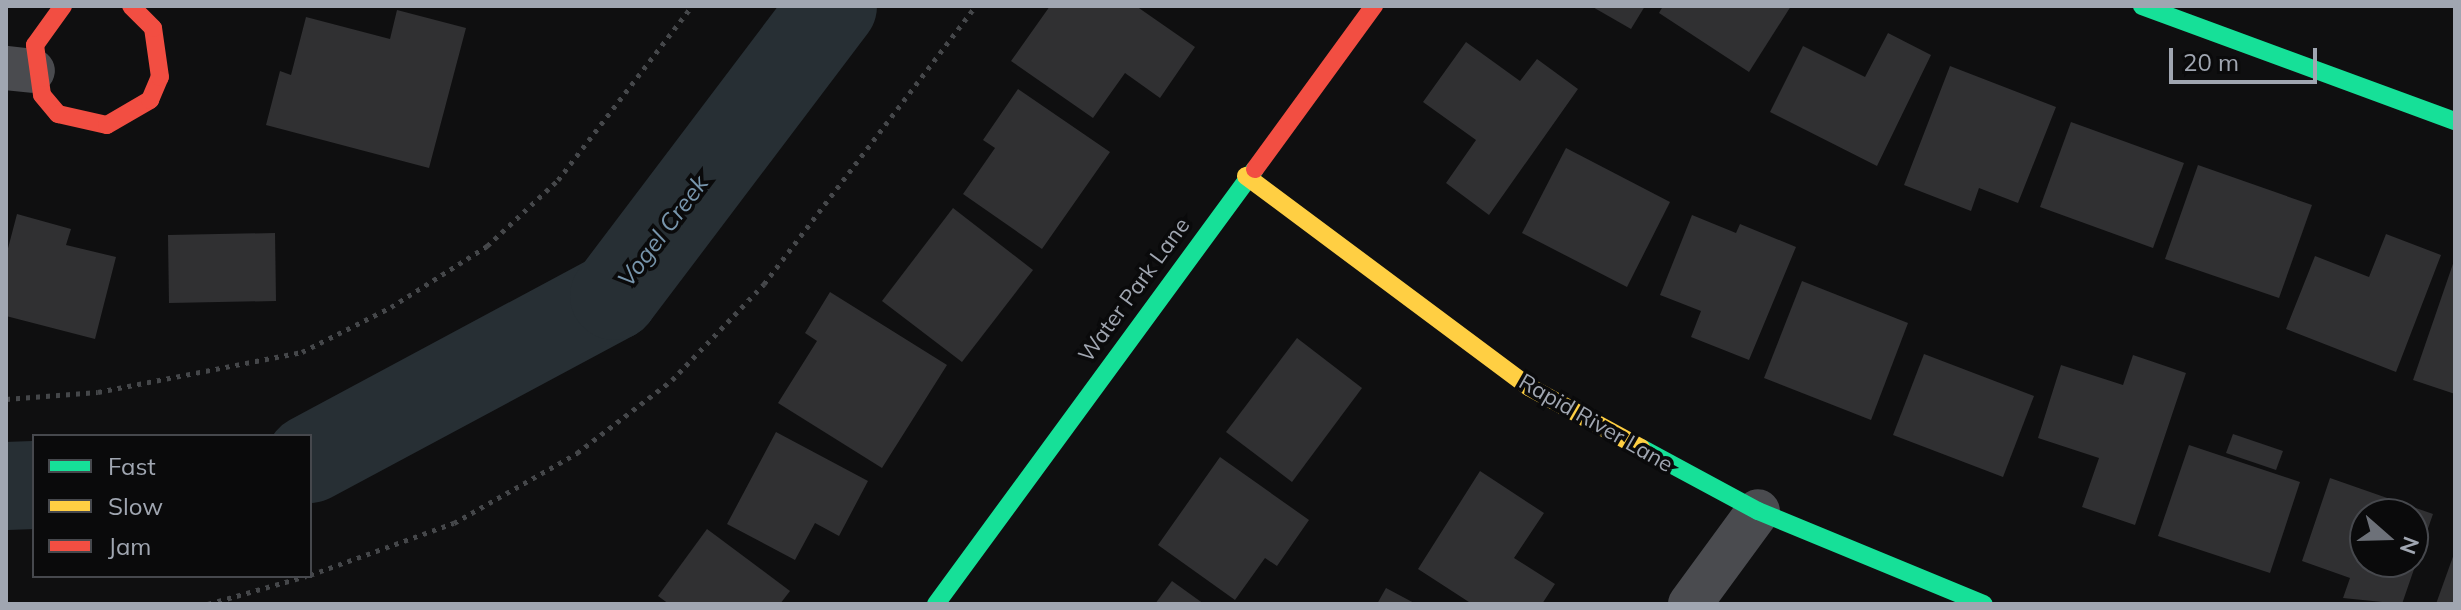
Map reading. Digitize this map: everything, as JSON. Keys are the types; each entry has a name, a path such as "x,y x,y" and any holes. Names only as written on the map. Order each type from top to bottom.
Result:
{"street":[{"path":"63,6 45,22 20,69 58,114 82,125 131,117 150,100 161,51 153,28 131,6"},
{"name":"Water Park Lane","path":"936,604 1246,176 1374,6"},
{"path":"2142,6 2455,121"},
{"name":"Rapid River Lane","path":"1246,176 1529,387 1758,511 1984,604"},
{"path":"1690,604 1758,511"}],"path":[{"path":"6,399 98,392 302,352 391,307 487,246 558,180 692,6"},
{"path":"312,574 454,523 577,453 672,380 764,284 976,6"},
{"path":"208,604 298,578"}],"building":[{"path":"1050,6 1136,6 1195,47 1160,98 1125,73 1093,118 1011,61"},
{"path":"1591,6 1645,6 1631,29"},
{"path":"1663,6 1791,6 1749,72 1659,13"},
{"path":"397,10 466,28 429,168 266,125 280,71 291,75 306,17 390,39"},
{"path":"1888,33 1931,55 1877,166 1770,112 1803,46 1865,77"},
{"path":"1466,42 1520,81 1537,59 1578,89 1489,215 1446,183 1476,140 1423,102"},
{"path":"1950,66 2056,107 2018,203 1979,188 1971,211 1904,185"},
{"path":"1018,89 1110,152 1042,249 963,194 995,148 983,140"},
{"path":"2071,122 2184,163 2153,248 2040,207"},
{"path":"1566,148 1670,202 1627,287 1522,233"},
{"path":"2198,165 2312,205 2279,298 2165,259"},
{"path":"953,208 1033,270 962,362 882,301"},
{"path":"17,214 71,229 66,245 116,257 95,339 6,316 6,256"},
{"path":"1692,215 1736,233 1740,224 1796,247 1749,360 1691,337 1701,311 1660,295"},
{"path":"275,233 276,301 169,303 168,235"},
{"path":"2386,234 2441,255 2396,372 2286,329 2315,256 2369,277"},
{"path":"2455,258 2455,394 2413,380"},
{"path":"1802,281 1908,323 1871,420 1764,378"},
{"path":"830,292 947,365 882,468 778,403 817,341 805,333"},
{"path":"1297,338 1362,388 1292,482 1226,432"},
{"path":"1924,354 2034,396 2003,477 1893,435"},
{"path":"2133,355 2186,373 2135,525 2082,507 2099,458 2038,438 2061,365 2123,385"},
{"path":"776,432 868,481 839,536 815,523 795,560 727,524"},
{"path":"2233,434 2283,451 2276,470 2226,453"},
{"path":"2189,445 2300,482 2270,573 2158,536"},
{"path":"1220,457 1309,520 1277,566 1265,558 1235,600 1158,545"},
{"path":"1480,471 1544,513 1514,558 1555,584 1542,604 1472,604 1418,569"},
{"path":"2330,478 2387,498 2349,498 2349,578 2302,561"},
{"path":"707,529 790,591 780,604 669,604 658,596"},
{"path":"2455,551 2455,604 2436,604"},
{"path":"2350,578 2411,578 2402,604 2343,598"},
{"path":"1172,581 1204,604 1155,604"},
{"path":"1386,588 1416,604 1377,604"}],"waterway":[{"name":"Vogel Creek","path":"312,458 614,296 833,6"},
{"name":"Vogel Creek","path":"6,486 32,485"}],"traffic: fast":[{"path":"2142,6 2455,121"},
{"path":"936,604 1255,169"},
{"path":"1641,448 1758,511 1984,604"}],"traffic: slow":[{"path":"1246,176 1529,387 1641,448"}],"traffic: jam":[{"path":"63,6 35,45 42,95 58,114 107,125 150,100 160,77 153,28 131,6"},
{"path":"1255,169 1374,6"}]}
